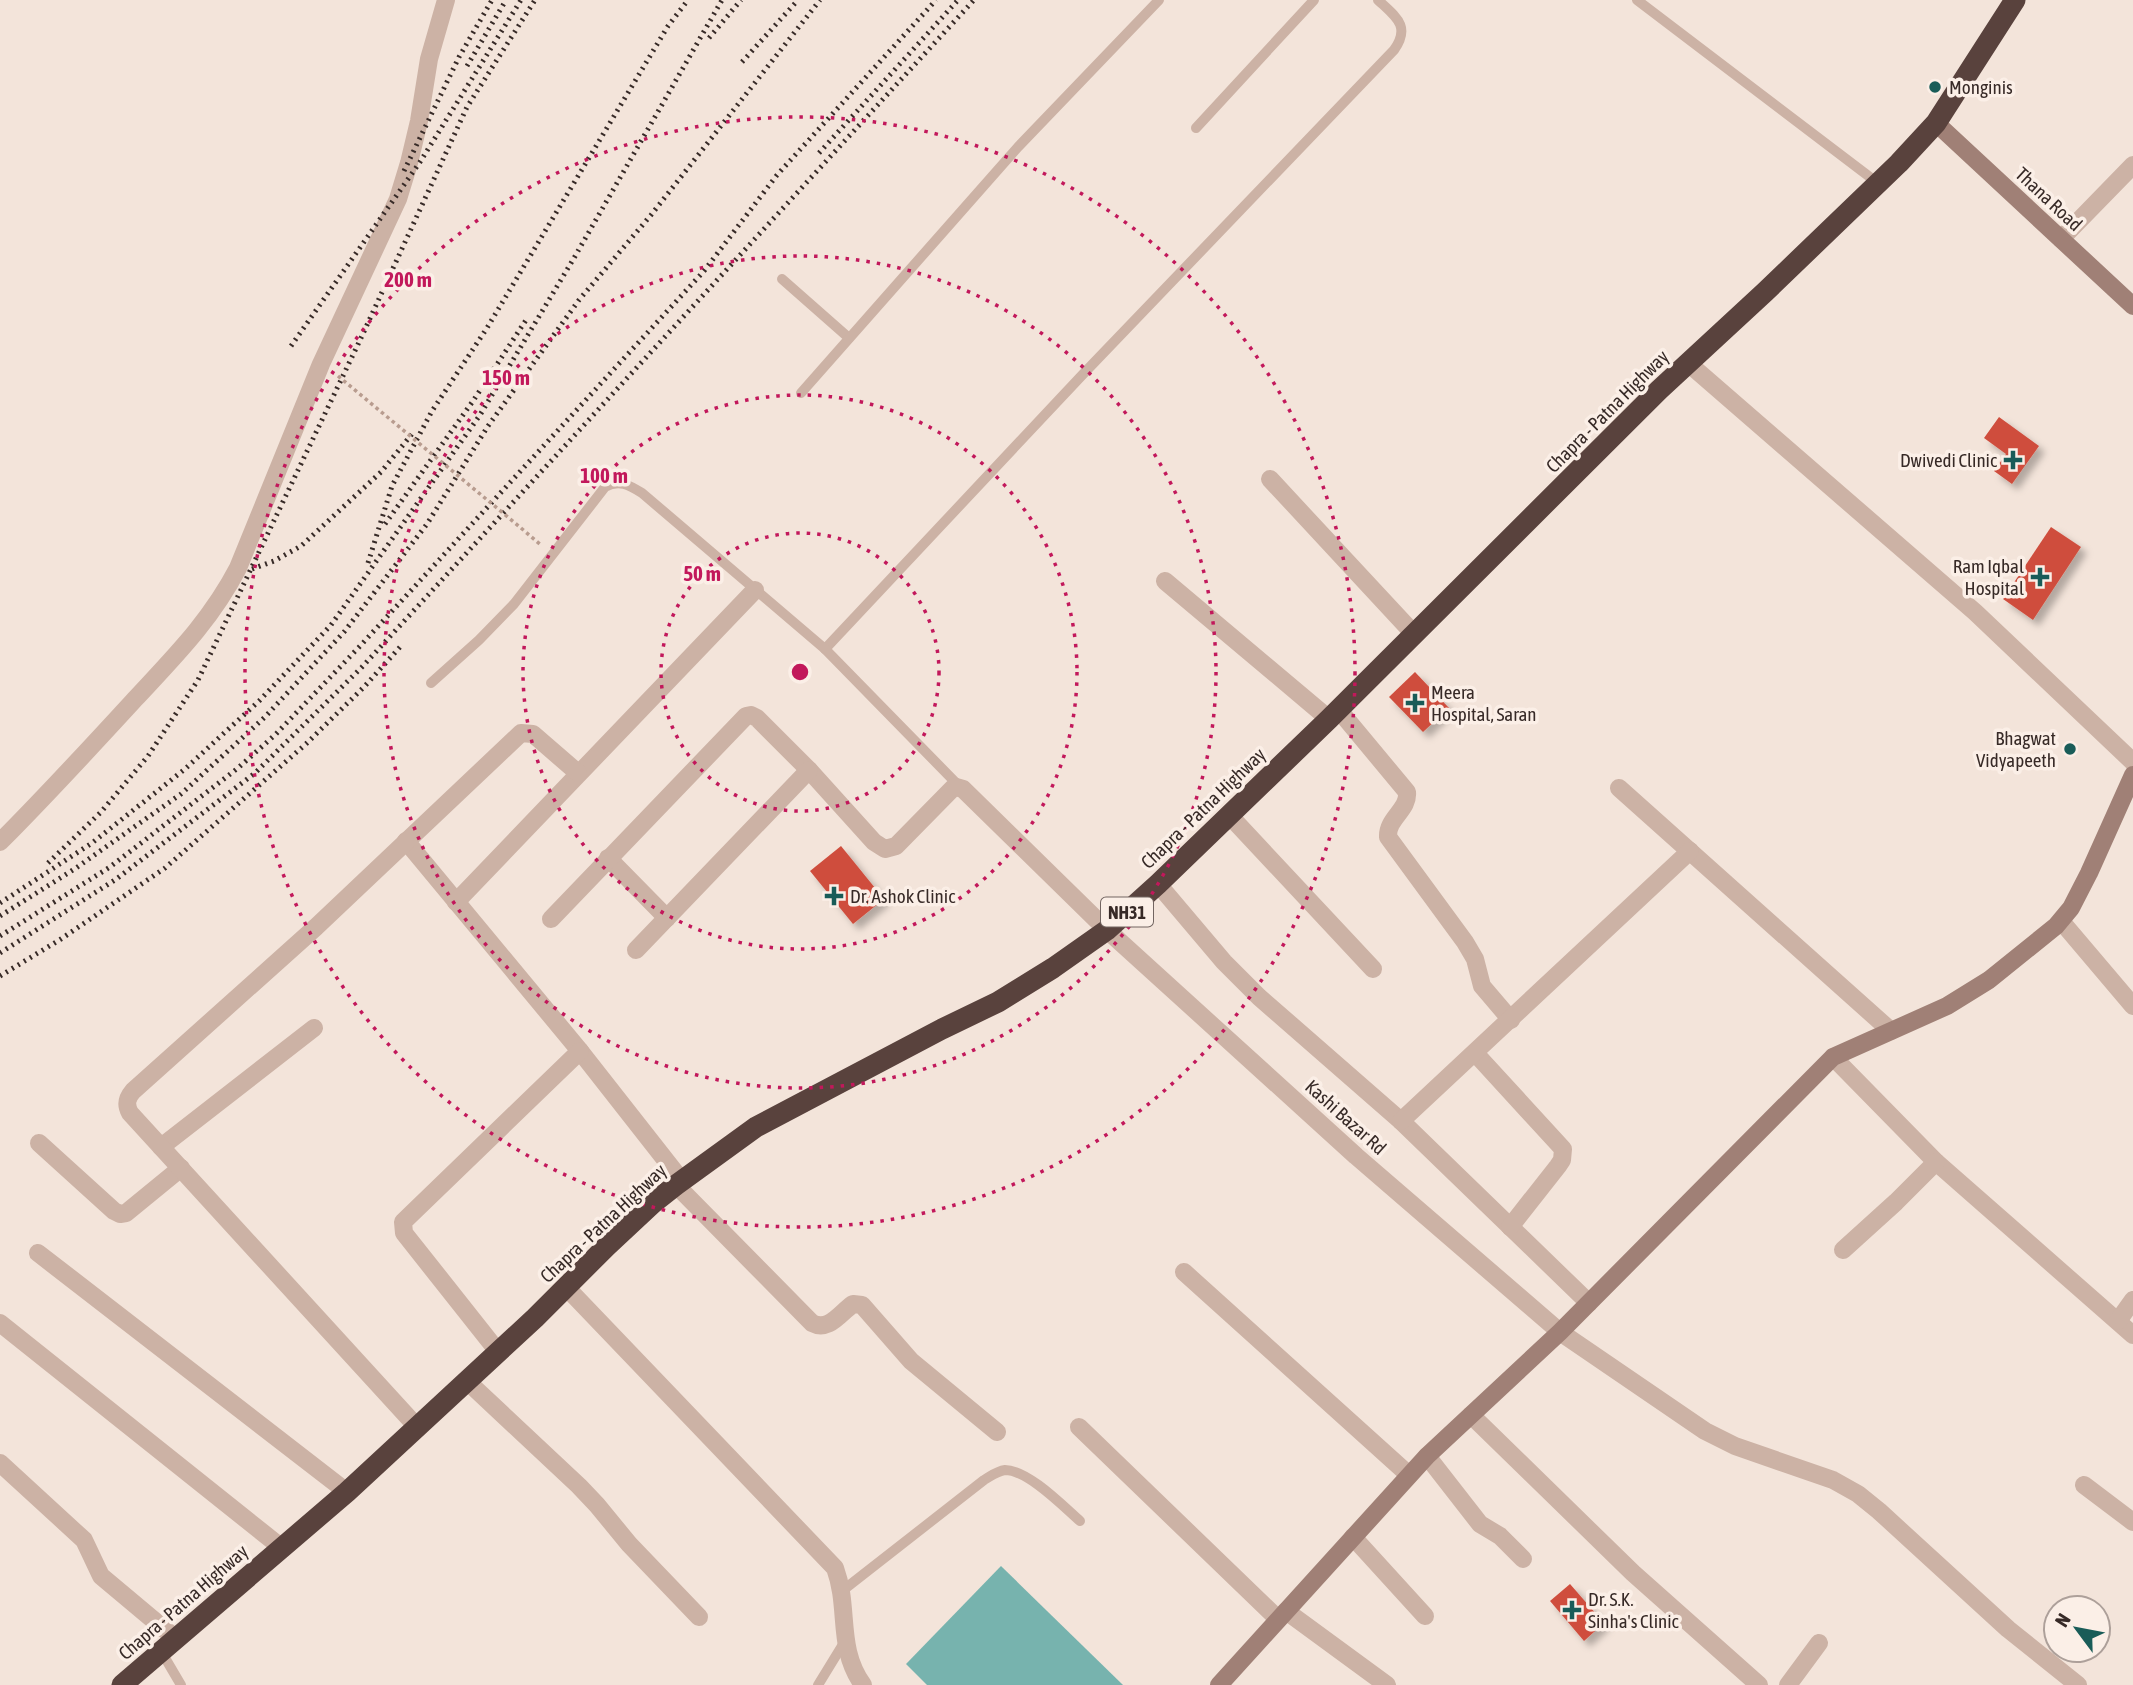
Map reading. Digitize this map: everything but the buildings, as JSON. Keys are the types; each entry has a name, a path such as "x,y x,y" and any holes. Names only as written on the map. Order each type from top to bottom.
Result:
{"highway":[{"name":"Chapra - Patna Highway","path":"122,1685 347,1492 499,1353 634,1220 679,1183 756,1127 998,1002 1107,930 1333,714 1688,363 1878,184 1936,123 2015,0"}],"street":[{"path":"0,842 187,642 225,594 321,364 398,199 419,121 429,59 446,0"},
{"name":"Thana Road","path":"1936,123 2133,306"},
{"path":"2061,239 2133,165"},
{"path":"1688,363 1975,612 2133,762"},
{"path":"1270,480 1414,634"},
{"path":"1165,581 1333,714 1407,792 1408,800 1389,826 1388,837 1465,942 1475,959 1482,986 1511,1020"},
{"path":"456,902 755,590"},
{"path":"551,919 746,716 757,718 809,770 874,842 885,849 896,846 949,792 960,787"},
{"path":"418,1428 161,1147 127,1108 127,1099 316,927 522,733 533,734 578,773"},
{"path":"636,950 809,770"},
{"path":"1219,1685 1427,1456 1560,1332 1833,1057 1947,1006 2028,951 2061,921 2089,873 2133,775"},
{"name":"Kashi Bazar Rd","path":"960,787 974,797 1107,930 1356,1156 1560,1332 1705,1431 1735,1446 1833,1480 1858,1494 2008,1629 2078,1685"},
{"path":"1619,788 1891,1031"},
{"path":"1229,815 1373,969"},
{"path":"406,841 580,1051 679,1183 813,1323 825,1326 853,1304 862,1305 911,1361 997,1432"},
{"path":"1401,1121 1690,851"},
{"path":"608,858 667,918"},
{"path":"1158,884 1224,962 1259,997 1401,1121 1589,1303"},
{"path":"2061,921 2133,1006"},
{"path":"161,1147 314,1028"},
{"path":"499,1353 404,1233 403,1222 580,1051"},
{"path":"1475,1053 1563,1149 1562,1160 1558,1166 1510,1227"},
{"path":"1833,1057 1936,1162 2133,1335"},
{"path":"39,1143 120,1214 126,1213 181,1168"},
{"path":"1843,1250 1936,1162"},
{"path":"38,1253 347,1492"},
{"path":"1184,1272 1409,1475"},
{"path":"566,1287 835,1568 842,1591 849,1661 863,1685"},
{"path":"2118,1321 2133,1300"},
{"path":"0,1323 282,1548"},
{"path":"468,1382 579,1486 629,1544 699,1617"},
{"path":"1471,1415 1641,1581 1759,1685"},
{"path":"1079,1427 1282,1615 1387,1685"},
{"path":"1427,1456 1480,1524 1500,1536 1524,1559"},
{"path":"0,1463 84,1540 101,1576 168,1645"},
{"path":"2084,1485 2133,1522"},
{"path":"1353,1537 1425,1616"},
{"path":"1796,1682 1819,1643"}],"lane":[{"path":"801,393 1018,147 1159,0"},
{"path":"1196,128 1314,0"},
{"path":"825,649 1394,50 1402,34 1401,26 1378,0"},
{"path":"1637,0 1878,184"},
{"path":"782,279 849,338"},
{"path":"431,683 499,621 605,487 618,482 642,494 825,649 960,787"},
{"path":"842,1591 984,1480 1001,1470 1018,1473 1029,1479 1080,1521"},
{"path":"818,1685 845,1641"},
{"path":"168,1645 181,1685"}],"path":[{"path":"338,376 552,554"}],"water":[{"path":"1001,1566 1123,1685 927,1685 906,1664"}],"railway":[{"path":"404,171 459,57 492,0"},
{"path":"467,66 506,0"},
{"path":"291,346 420,162 521,0"},
{"path":"48,863 101,812 148,756 198,680 361,338 467,107 535,0"},
{"path":"368,563 392,486 432,411 487,328 668,26 688,0"},
{"path":"0,903 92,843 185,769 259,701 331,625 480,415 574,258 722,0"},
{"path":"709,38 741,0"},
{"path":"742,62 798,0"},
{"path":"0,916 76,868 181,794 265,717 344,632 427,524 488,426 579,300 651,215 820,0"},
{"path":"0,936 110,867 238,768 276,734 704,271 777,175 936,0"},
{"path":"819,153 958,0"},
{"path":"0,953 115,880 255,773 362,667 974,0"},
{"path":"385,524 473,401 528,317"},
{"path":"252,569 274,561 301,546 381,472 412,434"},
{"path":"0,976 61,939 165,868 307,743 400,647"}],"place":[{"name":"Monginis","path":"1935,87"},
{"name":"Dwivedi Clinic","path":"2013,460"},
{"name":"Ram Iqbal Hospital","path":"2040,577"},
{"name":"Meera Hospital, Saran","path":"1415,703"},
{"name":"Bhagwat Vidyapeeth","path":"2070,749"},
{"name":"Dr. Ashok Clinic","path":"834,896"},
{"name":"Dr. S.K. Sinha's Clinic","path":"1572,1610"}]}
